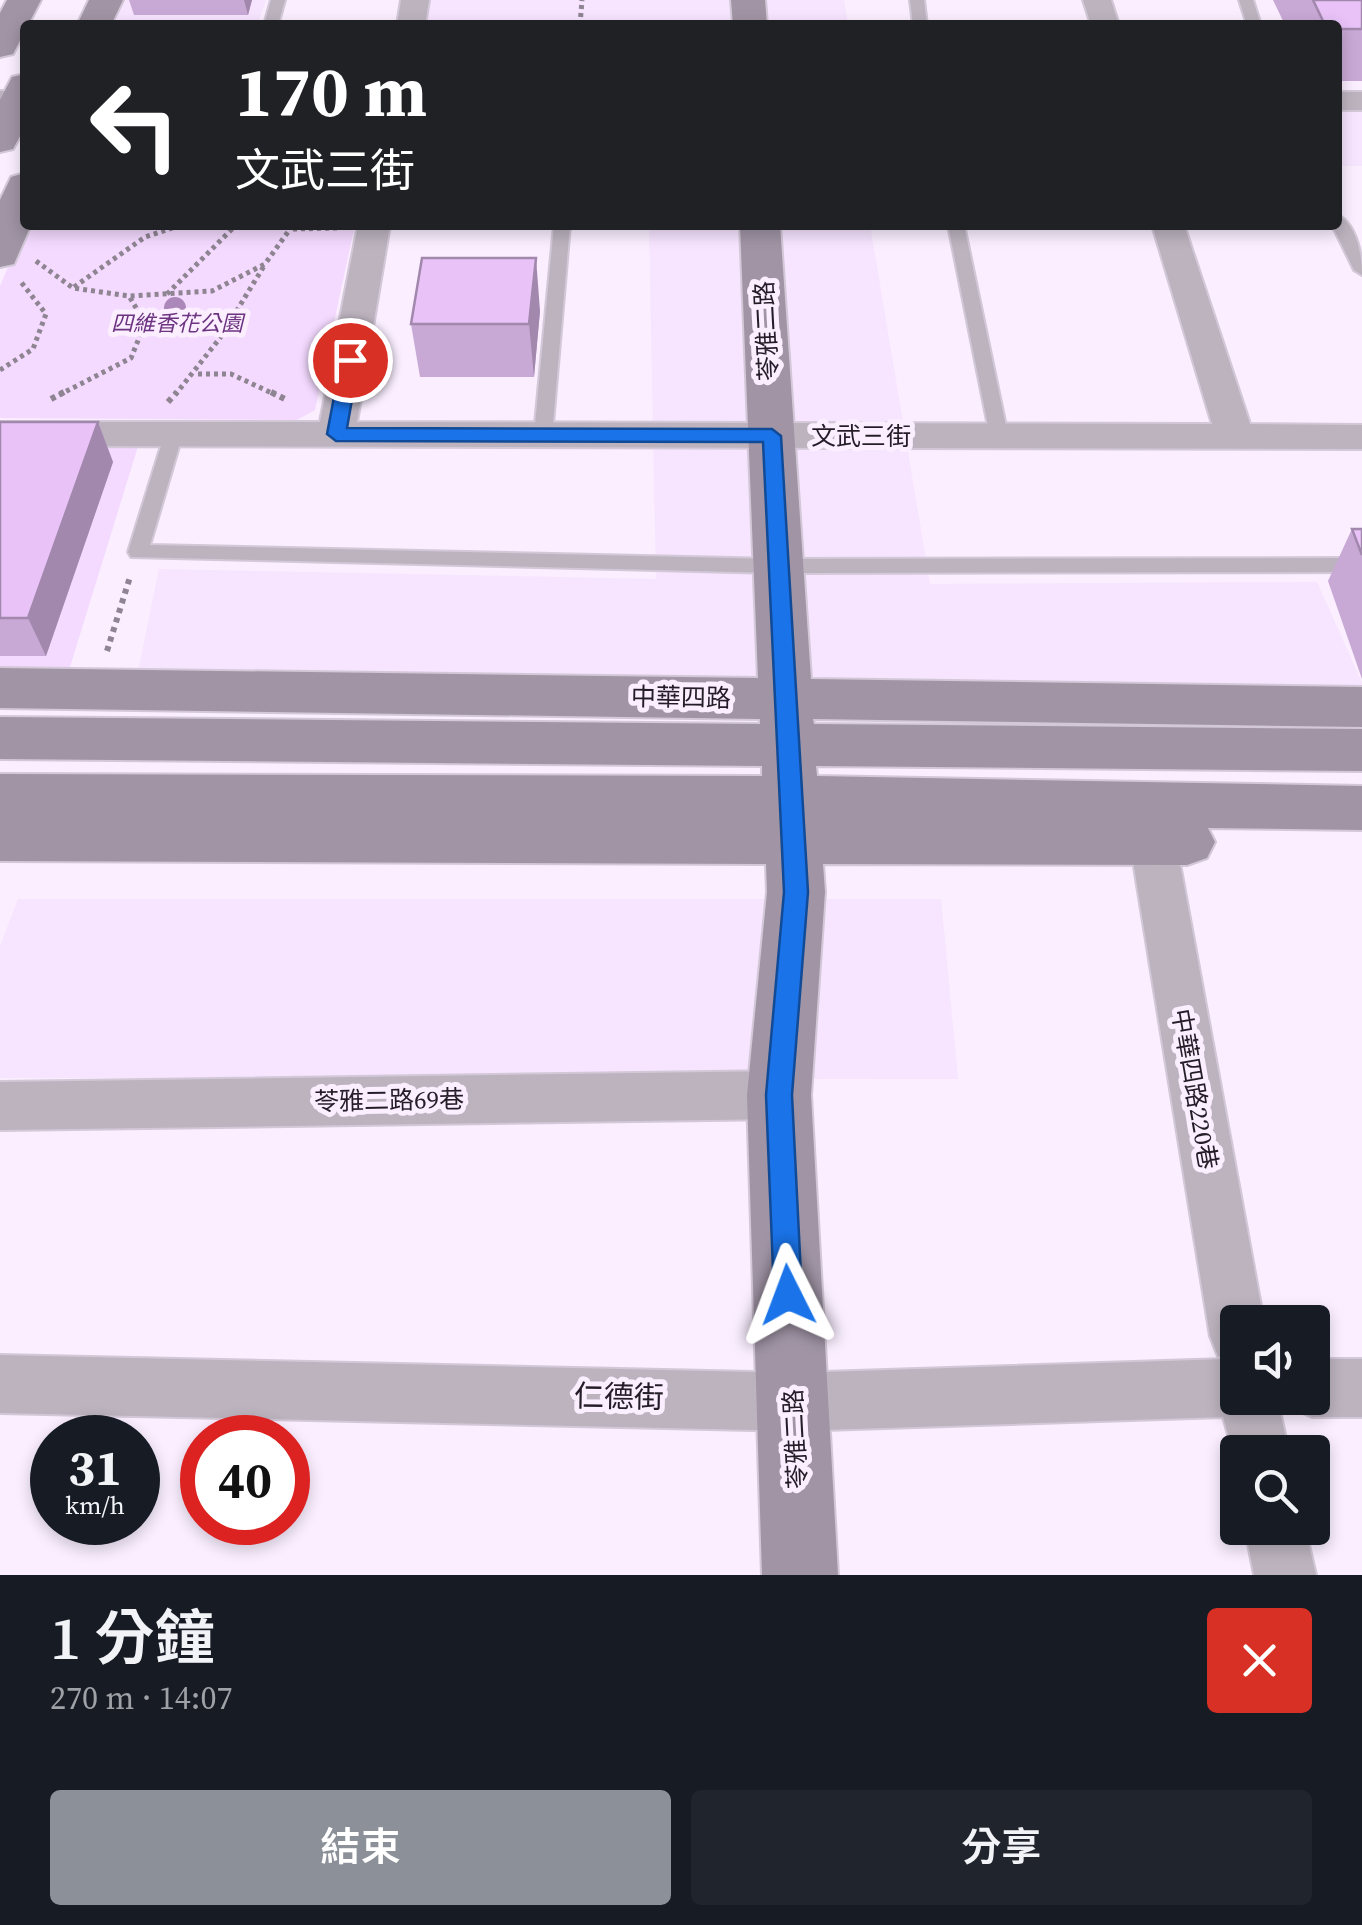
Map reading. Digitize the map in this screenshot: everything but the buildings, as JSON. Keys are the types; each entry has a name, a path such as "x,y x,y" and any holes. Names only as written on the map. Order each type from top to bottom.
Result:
{"street":[{"path":"0,46 24,0"},
{"path":"0,141 17,96"},
{"path":"17,264 20,230"},
{"path":"336,434 357,230"},
{"name":"苓雅二路","path":"760,230 796,892 779,1095 800,1575"},
{"path":"1170,230 1235,437"},
{"name":"文武三街","path":"0,434 165,423 336,434 1362,437"},
{"name":"中華四路","path":"0,688 95,690 790,771 1153,842 1362,842"},
{"name":"中華四路","path":"0,838 790,771 1362,707"},
{"name":"中華四路","path":"0,738 790,771 1362,808"},
{"name":"中華四路","path":"0,796 1362,750"},
{"name":"中華四路220巷","path":"1153,842 1233,1305"},
{"name":"苓雅二路69巷","path":"0,1106 779,1095"},
{"name":"仁德街","path":"0,1384 793,1402 1220,1389"},
{"path":"1330,1388 1362,1388"},
{"path":"1279,1545 1285,1575"}],"lane":[{"path":"1342,228 1362,270"},
{"path":"543,435 562,230"},
{"path":"957,230 1000,436"},
{"path":"165,423 138,552 779,566 1362,564"}],"path":[{"path":"73,288 145,237 165,230"},
{"path":"167,294 231,230"},
{"path":"165,423 264,264 291,230"},
{"path":"17,264 73,288 129,296 212,291 264,264"},
{"path":"0,370 33,349 46,314 17,264"},
{"path":"48,401 131,358 145,323 129,296"},
{"path":"197,374 231,374 291,402"},
{"path":"95,690 138,552"}],"shaded area":[{"path":"123,0 266,0 259,20 116,20"},
{"path":"428,0 844,0 847,20 425,20"},
{"path":"1342,112 1362,112 1362,166 1342,166"},
{"path":"649,230 871,230 930,584 1317,582 1362,683 1362,696 138,672 159,569 656,579"},
{"path":"18,899 941,899 958,1079 0,1078 0,946"}],"green space":[{"name":"四維香花公園","path":"24,230 354,230 315,410 297,420 0,418 0,286"},
{"path":"0,441 139,443 66,680 0,680"}],"route":[{"path":"350,360 336,434 772,436 796,892 779,1095 788,1295"}]}
